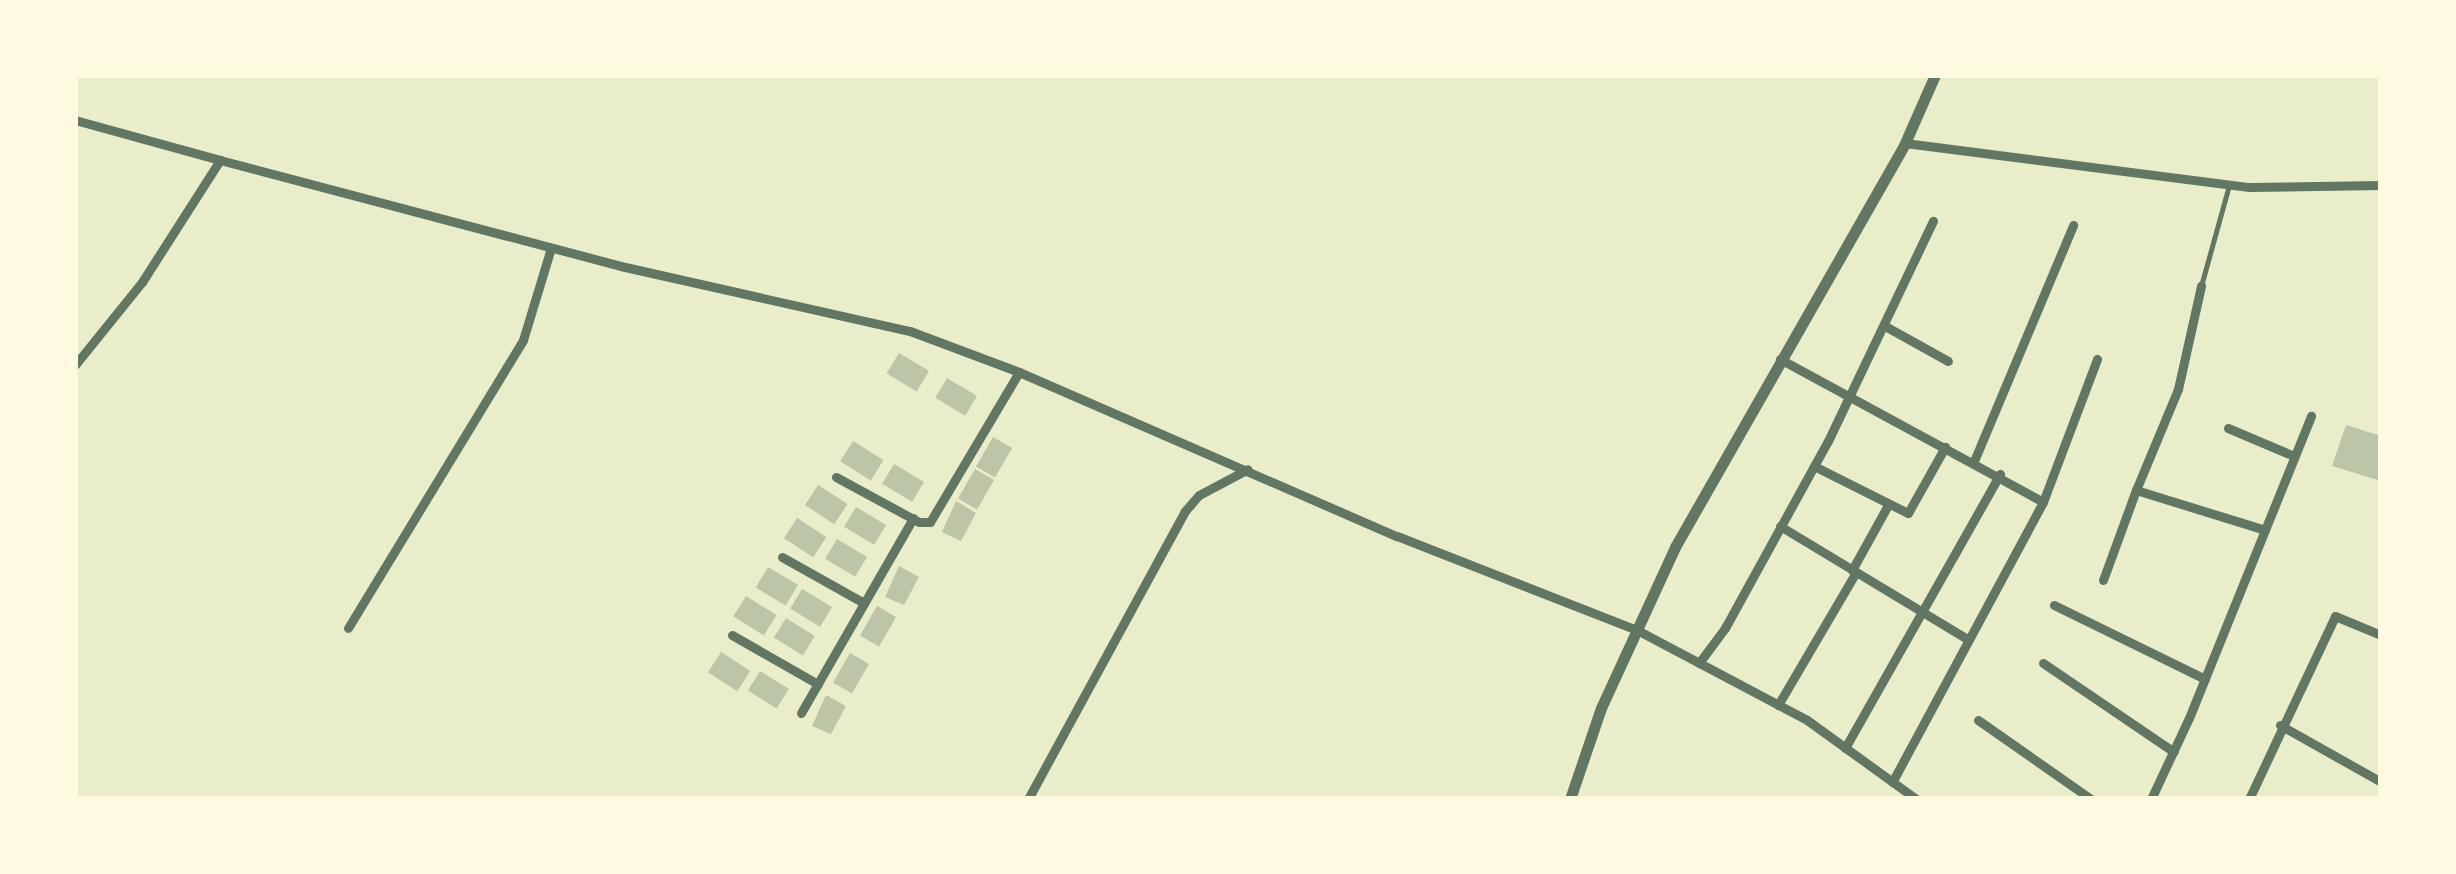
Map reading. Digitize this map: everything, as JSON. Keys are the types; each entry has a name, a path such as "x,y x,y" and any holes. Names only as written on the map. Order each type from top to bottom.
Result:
{"street":[{"path":"1570,799 1601,708 1675,547 1906,143 1935,80"},
{"path":"75,120 551,248 910,331 1019,372 1397,536 1637,630 1778,706 1916,799"},
{"path":"1906,143 2228,185 2381,186"},
{"path":"75,365 142,282 220,160"},
{"path":"1699,664 1724,628 1814,466 1933,222"},
{"path":"1974,461 2073,225"},
{"path":"348,628 523,340 551,248"},
{"path":"2103,580 2178,389 2201,286"},
{"path":"1885,326 1948,361"},
{"path":"1780,358 1849,398 2000,474 2043,502"},
{"path":"1892,782 1966,638 2043,502 2097,359"},
{"path":"836,477 914,518 930,522 1019,372"},
{"path":"2151,799 2205,679 2311,416"},
{"path":"2228,428 2294,456"},
{"path":"1814,466 1902,512 1913,510 1945,447"},
{"path":"1028,799 1184,510 1199,495 1248,469"},
{"path":"1845,748 2000,474"},
{"path":"2136,490 2265,530"},
{"path":"1778,706 1888,505"},
{"path":"801,713 914,518"},
{"path":"1780,526 1966,638"},
{"path":"782,557 864,603"},
{"path":"2054,605 2205,679"},
{"path":"2249,799 2280,725 2335,616 2381,635"},
{"path":"732,635 818,684"},
{"path":"2043,663 2174,752"},
{"path":"1978,720 2091,799"},
{"path":"2280,725 2381,782"}],"lane":[{"path":"2201,286 2228,185"}],"building":[{"path":"899,353 929,371 917,392 887,374"},
{"path":"947,378 977,396 965,416 935,398"},
{"path":"2346,425 2381,436 2381,481 2332,466"},
{"path":"993,437 1012,448 995,477 976,466"},
{"path":"853,441 884,460 871,480 840,461"},
{"path":"894,464 924,482 912,502 882,484"},
{"path":"975,469 994,480 977,509 958,498"},
{"path":"818,485 847,504 834,524 805,505"},
{"path":"956,501 976,513 961,541 942,532"},
{"path":"856,507 886,525 874,545 844,527"},
{"path":"797,518 826,537 813,557 784,538"},
{"path":"837,539 867,557 855,577 825,559"},
{"path":"899,566 919,577 904,605 885,597"},
{"path":"768,567 798,585 786,606 756,588"},
{"path":"802,589 832,607 820,627 790,609"},
{"path":"746,596 777,615 764,635 733,616"},
{"path":"877,606 896,617 879,646 860,635"},
{"path":"786,618 815,636 803,656 774,638"},
{"path":"721,652 750,671 737,691 708,672"},
{"path":"850,653 869,664 852,693 833,682"},
{"path":"760,671 789,689 777,709 748,691"},
{"path":"826,695 846,706 831,734 812,726"}]}
